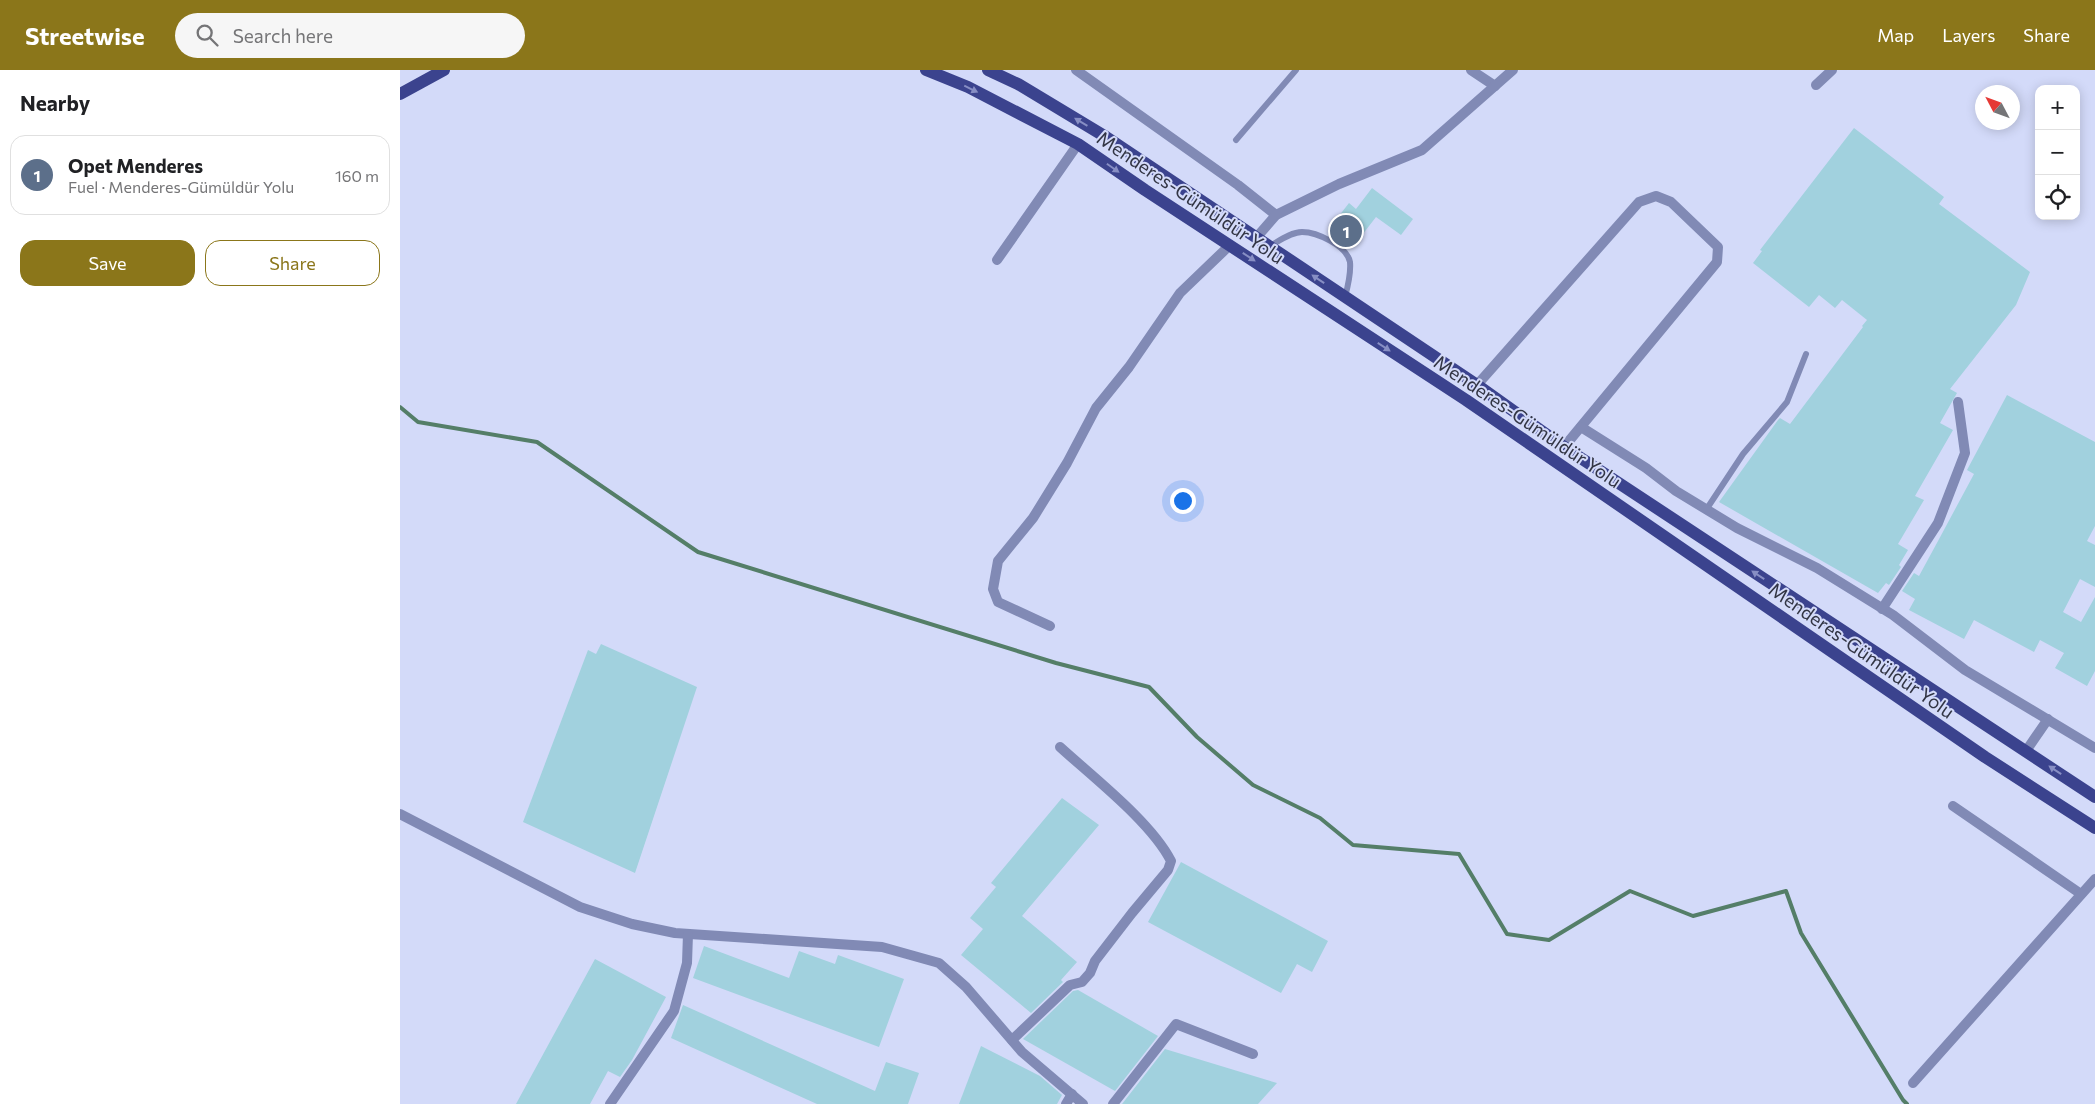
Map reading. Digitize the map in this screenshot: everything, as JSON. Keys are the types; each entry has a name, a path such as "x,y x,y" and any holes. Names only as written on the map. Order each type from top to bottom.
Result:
{"main road":[{"path":"400,94 444,70"},
{"name":"Menderes-Gümüldür Yolu","path":"926,70 968,87 1078,144 1466,400 1985,758 2095,828"},
{"name":"Menderes-Gümüldür Yolu","path":"988,70 1018,84 1106,137 1477,385 1564,447 2095,797"}],"street":[{"path":"1076,70 1222,174 1276,216"},
{"path":"1471,70 1494,86"},
{"path":"1256,238 1276,216 1339,184 1422,150 1513,70"},
{"path":"1816,85 1832,70"},
{"path":"997,260 1078,144"},
{"path":"1477,385 1639,202 1656,196 1671,202 1718,247 1717,262 1564,447"},
{"path":"1050,626 998,602 993,589 998,561 1033,518 1067,463 1096,408 1129,367 1180,293 1230,245"},
{"path":"1882,609 1938,523 1965,453 1958,402"},
{"path":"1581,428 1646,468 1676,491 1736,528 1818,568 1893,615 1965,670 2095,748"},
{"path":"2026,751 2048,720"},
{"path":"1012,1040 1070,985 1082,982 1090,973 1095,961 1168,870 1171,862 1164,847 1150,831 1060,747"},
{"path":"1953,806 2081,894"},
{"path":"400,814 580,907 632,924 688,934 882,947 939,963 966,987 1022,1052 1084,1104"},
{"path":"1913,1084 2095,879"},
{"path":"610,1104 674,1011 687,962 688,934"},
{"path":"1113,1104 1176,1024 1253,1054"},
{"path":"1066,1104 1072,1094"}],"lane":[{"path":"1236,140 1296,70"},
{"path":"1269,247 1301,232 1336,244 1350,261 1345,297"},
{"path":"1706,510 1743,454 1787,402 1806,354"}],"building":[{"path":"1854,128 1944,197 1939,204 2030,272 2016,305 1950,389 1957,393 1940,423 1953,430 1915,496 1924,500 1898,544 1908,550 1899,565 1901,567 1889,585 1886,583 1878,593 1719,502 1778,420 1780,418 1790,424 1867,320 1842,300 1835,308 1819,295 1809,307 1753,263 1762,251 1760,250"},
{"path":"1372,188 1413,219 1401,235 1376,217 1352,248 1328,230 1349,203 1356,209"},
{"path":"2007,395 2095,442 2095,526 2087,541 2095,545 2095,587 2080,579 2063,612 2081,622 2095,597 2095,671 2087,686 2055,668 2064,653 2040,640 2034,652 1974,620 1964,639 1909,610 1915,599 1902,591 1914,573 1919,576 1974,474 1967,470"},
{"path":"601,644 697,687 635,873 523,822 588,650 596,654"},
{"path":"1062,798 1099,825 1022,916 1077,962 1061,980 1063,982 1031,1013 961,955 983,929 970,918 996,887 991,883"},
{"path":"1181,862 1328,941 1312,972 1297,964 1281,993 1148,922"},
{"path":"704,946 789,978 799,951 835,964 838,955 904,979 879,1047 693,978"},
{"path":"595,959 666,997 632,1060 620,1077 608,1071 590,1104 516,1104"},
{"path":"1078,990 1158,1036 1115,1091 1023,1039 1073,991"},
{"path":"683,1005 875,1091 886,1062 919,1073 908,1104 817,1104 671,1038"},
{"path":"981,1046 1040,1076 1062,1095 1057,1104 959,1104"},
{"path":"1165,1049 1277,1083 1258,1104 1122,1104"}],"waterway":[{"path":"400,407 418,422 537,442 698,552 1056,663 1149,687 1197,737 1253,785 1320,818 1353,845 1459,854 1507,934 1549,940 1630,891 1693,916 1786,891 1801,933 1907,1104"}],"place":[{"name":"Opet Menderes","path":"1346,231"}]}
